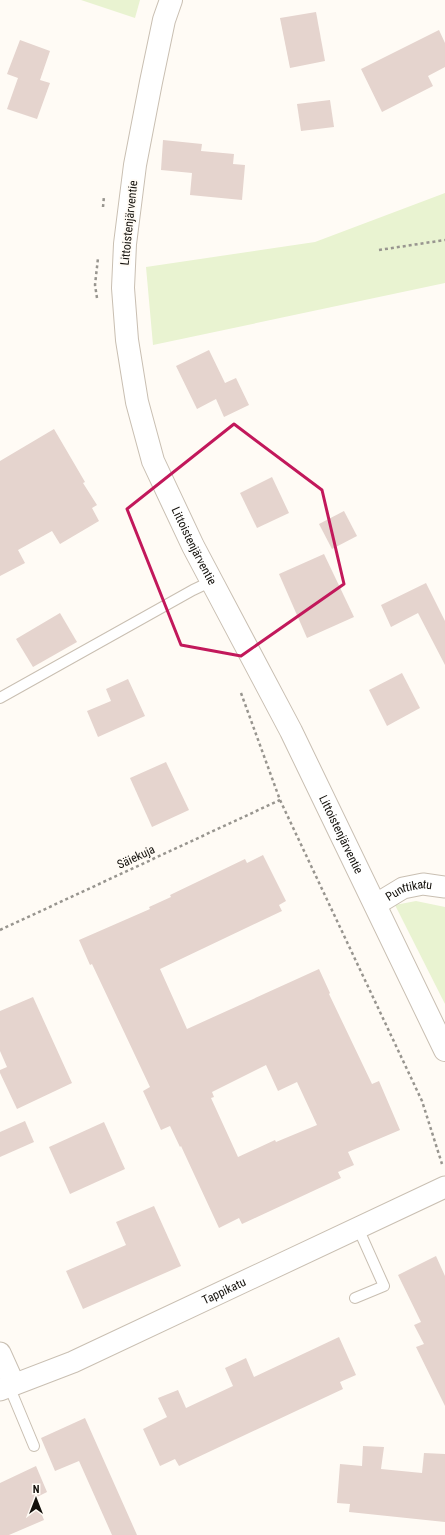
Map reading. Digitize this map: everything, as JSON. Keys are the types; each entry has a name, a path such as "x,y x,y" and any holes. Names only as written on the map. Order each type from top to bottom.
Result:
{"street":[{"name":"Littoistenjärventie","path":"171,0 164,20 152,74 135,165 125,244 123,288 127,340 137,402 153,461 193,546 292,731 445,1050"},
{"name":"Punttikatu","path":"375,904 403,888 422,884 445,887"},
{"name":"Tappikatu","path":"8,1387 74,1362 445,1187"},
{"path":"0,1353 8,1387"}],"lane":[{"path":"0,698 193,590 212,581"},
{"path":"355,1298 384,1286 358,1228"},
{"path":"8,1387 34,1446"}],"path":[{"path":"379,250 445,240"},
{"path":"95,285 97,300"},
{"path":"238,686 280,800 422,1101 443,1165"},
{"name":"Säiekuja","path":"0,930 280,800"}],"highlighted area":[{"path":"234,424 322,490 344,584 241,656 181,645 127,509"}],"green space":[{"path":"81,0 140,0 135,18"},
{"path":"445,193 445,283 153,345 146,267 315,242"},
{"path":"416,901 445,907 445,1004 395,905"}],"building":[{"path":"316,12 325,61 290,68 280,18"},
{"path":"439,30 445,43 445,67 428,76 433,86 382,112 361,69"},
{"path":"20,40 50,51 40,80 50,83 37,119 7,109 18,78 7,74"},
{"path":"330,100 334,127 301,131 297,104"},
{"path":"163,140 202,144 201,151 234,154 233,164 245,165 242,200 190,195 192,173 161,170"},
{"path":"209,350 225,383 236,378 249,405 224,417 216,399 197,409 176,366"},
{"path":"54,429 85,482 83,483 97,505 92,508 99,521 60,544 52,531 18,550 25,563 0,576 0,461"},
{"path":"272,477 289,513 257,528 240,493"},
{"path":"344,511 357,536 332,549 319,524"},
{"path":"324,554 354,617 307,638 279,574"},
{"path":"426,583 445,621 445,665 418,613 391,627 381,605"},
{"path":"60,613 77,642 33,667 16,639"},
{"path":"402,673 420,708 387,726 369,690"},
{"path":"128,679 145,716 98,737 87,711 111,701 106,689"},
{"path":"166,762 189,810 152,827 130,778"},
{"path":"263,855 286,901 279,905 282,911 160,969 187,1029 319,969 330,993 329,994 372,1084 379,1081 400,1130 348,1152 354,1165 338,1172 341,1178 242,1224 239,1218 219,1228 181,1146 180,1147 170,1126 161,1130 143,1091 150,1087 92,964 90,965 79,940 150,909 149,907 171,897 170,895 245,859 247,863","holes":["266,1065 278,1091 297,1082 317,1125 276,1142 275,1140 238,1157 211,1098 214,1097 212,1092"]},
{"path":"33,997 72,1083 17,1109 0,1073 0,1070 7,1067 0,1051 0,1011"},
{"path":"25,1121 34,1142 0,1157 0,1132"},
{"path":"104,1122 125,1169 70,1194 49,1147"},
{"path":"154,1206 181,1266 83,1309 66,1271 126,1245 116,1222"},
{"path":"436,1256 445,1276 445,1406 416,1347 424,1344 414,1325 421,1322 398,1275"},
{"path":"339,1337 356,1375 340,1382 343,1389 179,1466 175,1459 160,1466 143,1429 167,1417 158,1398 178,1390 186,1408 233,1386 225,1368 246,1358 254,1377"},
{"path":"85,1418 137,1535 112,1535 79,1461 55,1471 41,1438"},
{"path":"363,1446 384,1447 381,1469 422,1473 424,1453 445,1454 445,1522 349,1512 350,1504 337,1503 340,1464 362,1466"},
{"path":"36,1466 47,1492 35,1498 44,1520 9,1535 0,1535 0,1483"}]}
